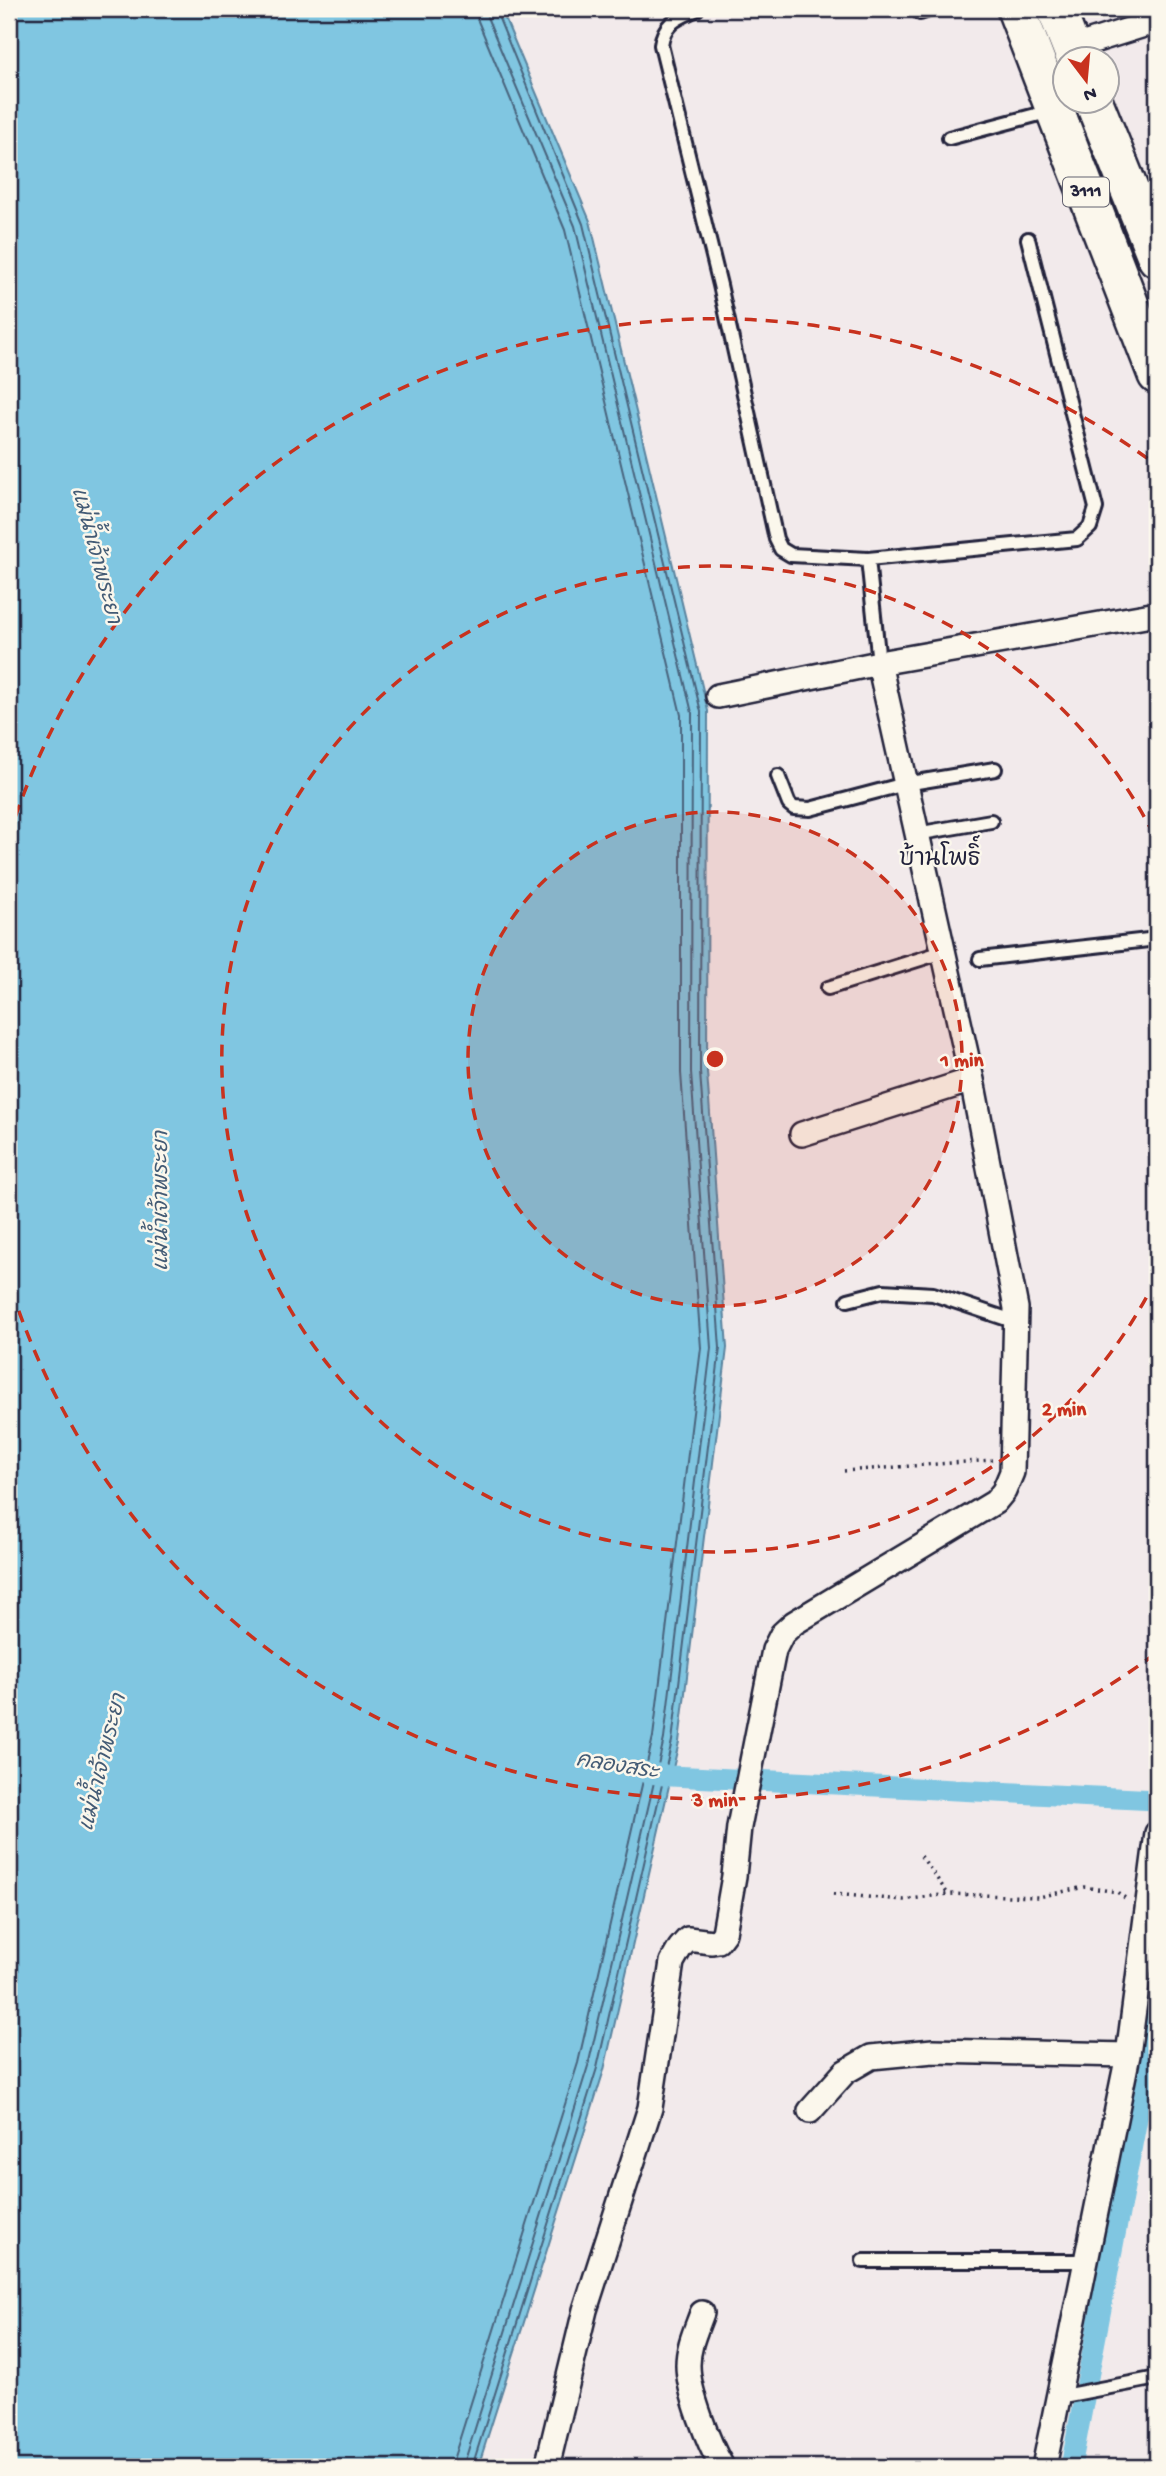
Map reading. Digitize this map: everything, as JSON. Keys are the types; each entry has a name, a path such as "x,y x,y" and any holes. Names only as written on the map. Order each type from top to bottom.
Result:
{"main road":[{"name":"3111","path":"1016,9 1050,97"},
{"path":"1056,9 1071,46"},
{"name":"3111","path":"1057,116 1157,375"},
{"name":"3111","path":"1100,116 1157,258"}],"street":[{"path":"1094,46 1157,21"},
{"path":"718,696 878,663 1157,614"},
{"path":"547,2467 585,2310 650,2108 672,1962 688,1939 718,1941 724,1933 739,1827 774,1650 782,1634 794,1623 995,1502 1004,1491 1012,1472 1016,1322 1013,1294 972,1080 878,663"},
{"path":"802,1134 972,1080"},
{"path":"1044,2467 1128,2054 1157,1838"},
{"path":"810,2111 845,2072 871,2057 933,2051 1128,2054"},
{"path":"702,2313 691,2342 688,2367 708,2442 722,2467"}],"lane":[{"path":"697,9 675,19 663,31 661,45 720,285 776,539 781,550 791,555 868,559 1077,539 1090,527 1096,508 1028,239"},
{"path":"950,138 1050,111"},
{"path":"868,559 878,663"},
{"path":"778,776 789,804 800,809 810,809 905,784 995,769"},
{"path":"916,834 991,821"},
{"path":"981,959 1157,939"},
{"path":"828,989 943,952"},
{"path":"848,1300 883,1291 933,1294 1016,1322"},
{"path":"863,2261 1086,2261"},
{"path":"1058,2397 1157,2378"}],"path":[{"path":"844,1471 1012,1459"},
{"path":"921,1856 948,1894"},
{"path":"833,1894 903,1900 948,1894 1039,1897 1084,1887 1117,1892 1147,1914"}],"water":[{"name":"แม่น้ำเจ้าพระยา","path":"9,9 501,9 590,221 708,711 707,1072 727,1348 679,1742 604,2070 478,2467 9,2467"}],"waterway":[{"name":"คลองสระ","path":"644,1772 671,1776 1157,1800"},
{"path":"1071,2467 1157,2013"}],"district":[{"name":"บ้านโพธิ์","path":"940,860"}]}
